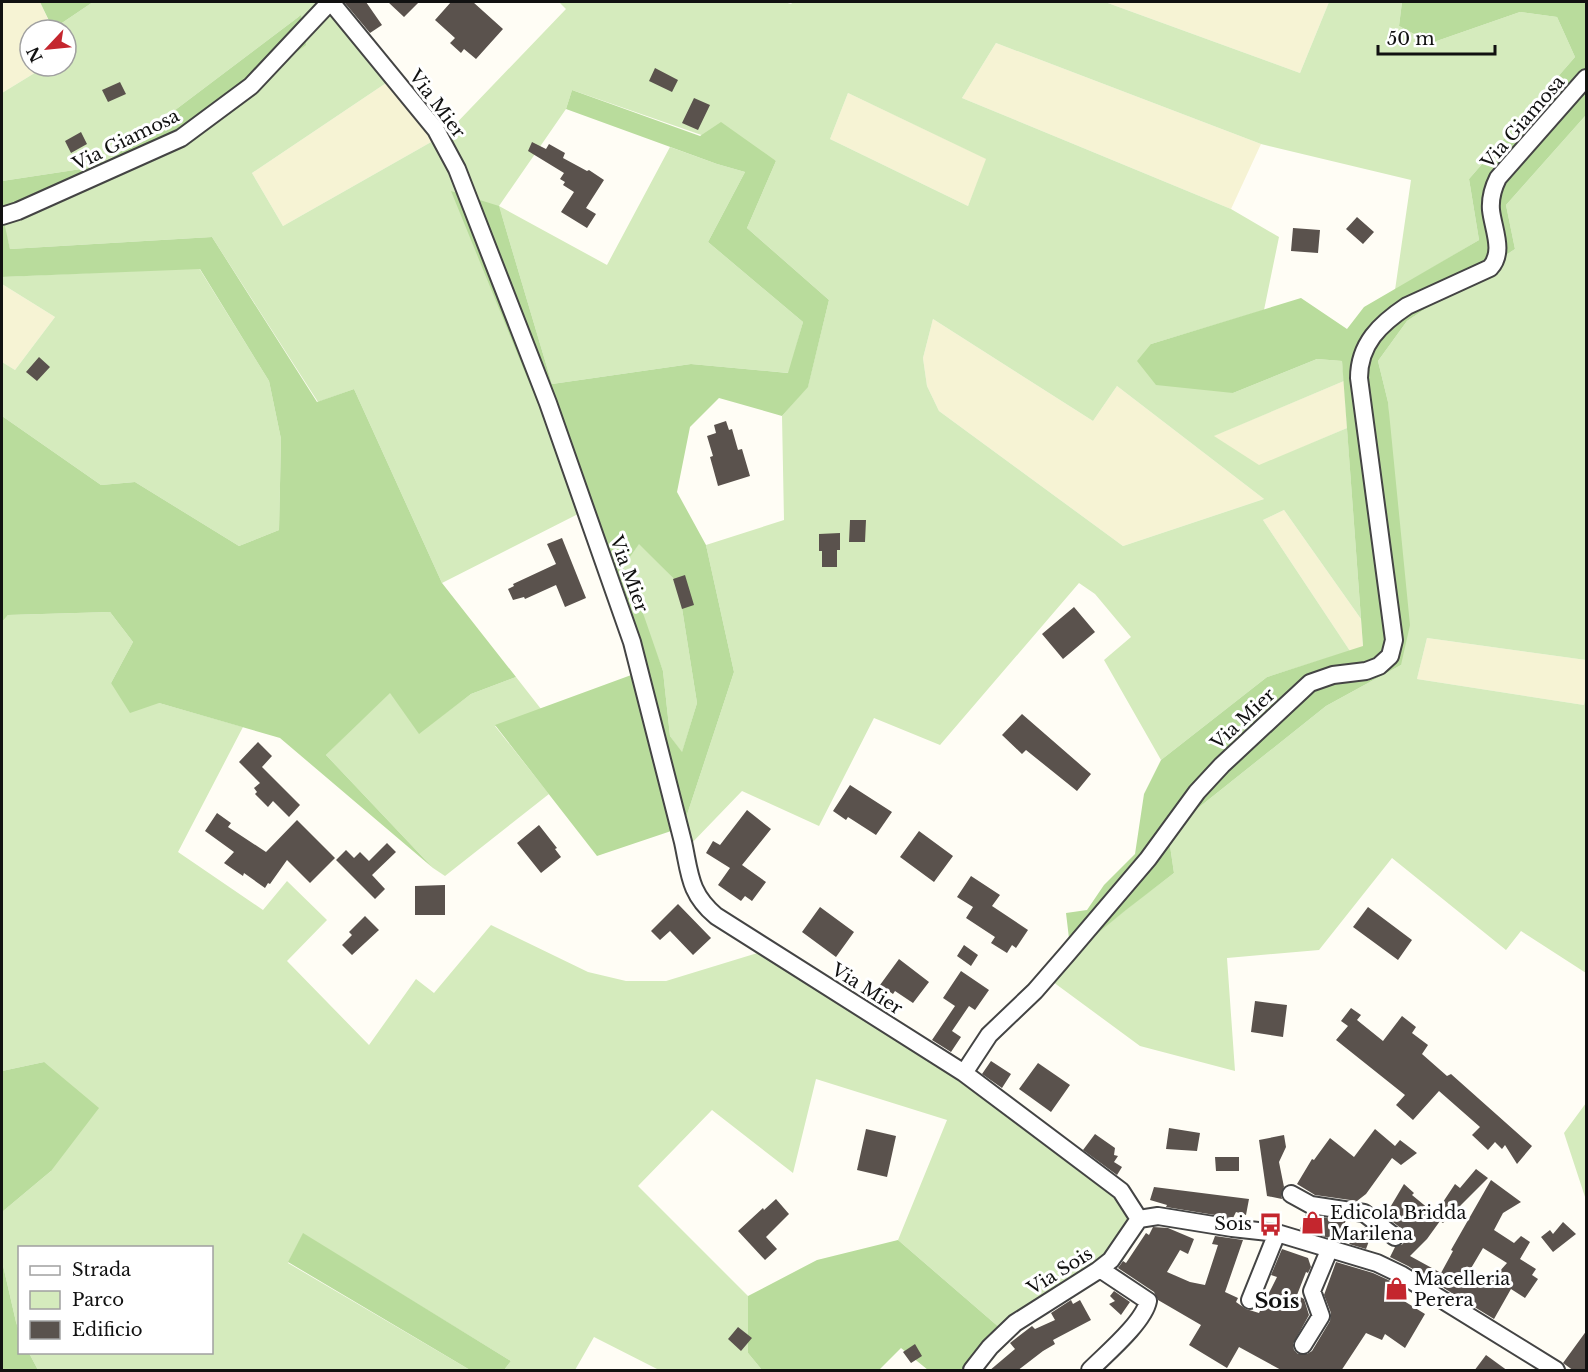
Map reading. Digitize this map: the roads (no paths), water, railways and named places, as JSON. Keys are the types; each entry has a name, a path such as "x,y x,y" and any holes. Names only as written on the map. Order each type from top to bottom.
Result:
{"street":[{"name":"Via Giamosa","path":"2,216 18,211 181,138 251,86 331,2"},
{"name":"Via Mier","path":"331,2 436,130 457,170 548,403 632,642 683,842 688,873 696,893 716,916 964,1073 1121,1191 1139,1219"},
{"name":"Via Giamosa","path":"1359,370 1362,351 1368,341 1396,313 1490,268 1495,262 1497,244 1491,208 1494,187 1498,178 1587,78"},
{"name":"Via Mier","path":"964,1073 989,1035 1035,991 1068,953 1148,859 1197,792 1222,765 1310,683 1333,675 1366,671 1379,666 1390,656 1394,640 1359,370"},
{"path":"1291,1194 1311,1205 1364,1213 1395,1237"},
{"path":"1139,1219 1158,1216 1276,1233 1392,1269 1556,1371"},
{"name":"Via Sois","path":"972,1371 990,1347 1015,1323 1100,1269 1117,1254 1139,1219"},
{"path":"1250,1300 1276,1233"},
{"path":"1304,1345 1321,1316 1312,1291 1330,1248"},
{"path":"1090,1371 1134,1324 1146,1309 1148,1301 1100,1269"}],"place":[{"name":"Edicola Bridda Marilena","path":"1312,1223"},
{"name":"Sois","path":"1270,1224"},
{"name":"Macelleria Perera","path":"1396,1289"}],"district":[{"name":"Sois","path":"1277,1301"}]}
